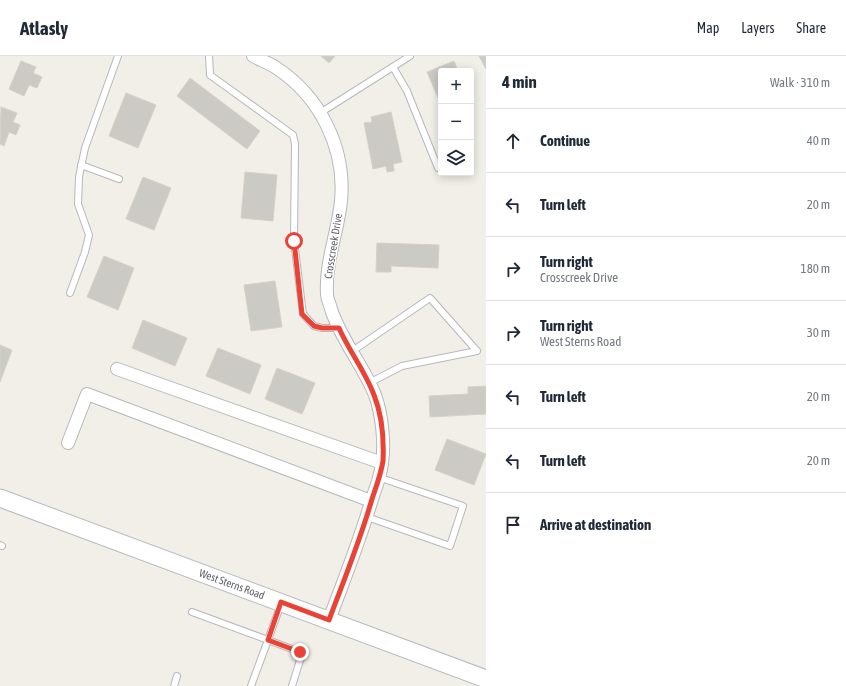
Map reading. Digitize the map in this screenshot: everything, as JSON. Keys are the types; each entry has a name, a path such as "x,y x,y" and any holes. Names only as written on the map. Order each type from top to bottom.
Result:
{"main road":[{"name":"West Sterns Road","path":"0,498 486,679"}],"street":[{"name":"Crosscreek Drive","path":"253,56 275,67 294,81 311,100 320,113 335,143 340,166 341,201 328,269 327,295 339,328 375,396 381,423 383,444 382,463 372,501 362,536 329,620"},
{"path":"117,369 382,463"},
{"path":"68,443 87,394 372,501"}],"lane":[{"path":"70,292 85,252 89,235 78,204 81,166 85,148 118,56"},
{"path":"209,56 210,75 293,135 295,144 294,241 302,314 314,326 322,328 339,328"},
{"path":"320,113 410,56"},
{"path":"393,67 407,91 438,168"},
{"path":"81,166 119,179"},
{"path":"351,352 430,298 476,351 402,366 369,383"},
{"path":"367,518 450,546 464,506 378,477"},
{"path":"251,686 281,602"},
{"path":"192,612 300,652 302,654 292,686"},
{"path":"174,686 177,676"}],"building":[{"path":"321,56 335,56 329,63"},
{"path":"479,56 486,56 486,69"},
{"path":"21,61 36,67 33,73 42,77 37,88 29,85 24,96 9,89"},
{"path":"454,61 457,68 438,68 438,98 427,72"},
{"path":"190,78 260,131 247,149 177,96"},
{"path":"126,93 156,105 138,148 109,136"},
{"path":"1,107 17,113 13,122 20,125 16,135 9,132 4,146 0,144"},
{"path":"391,112 402,162 393,164 394,171 387,172 386,166 373,169 364,123 372,122 371,117"},
{"path":"245,172 277,175 273,221 241,218"},
{"path":"143,177 171,188 154,230 126,219"},
{"path":"377,243 439,245 438,268 391,266 391,272 376,272"},
{"path":"104,256 134,268 118,310 87,297"},
{"path":"275,281 282,327 251,331 244,285"},
{"path":"143,320 187,338 175,366 132,348"},
{"path":"0,345 12,350 0,382"},
{"path":"218,348 261,365 250,394 206,376"},
{"path":"277,368 315,383 302,414 265,399"},
{"path":"486,386 486,414 430,417 429,396 468,394 468,387"},
{"path":"447,439 486,454 474,485 435,470"}],"route":[{"path":"294,241 302,314 314,326 322,328 339,328 375,396 381,423 383,444 382,463 362,536 329,620 281,602 268,640 300,652"}]}
